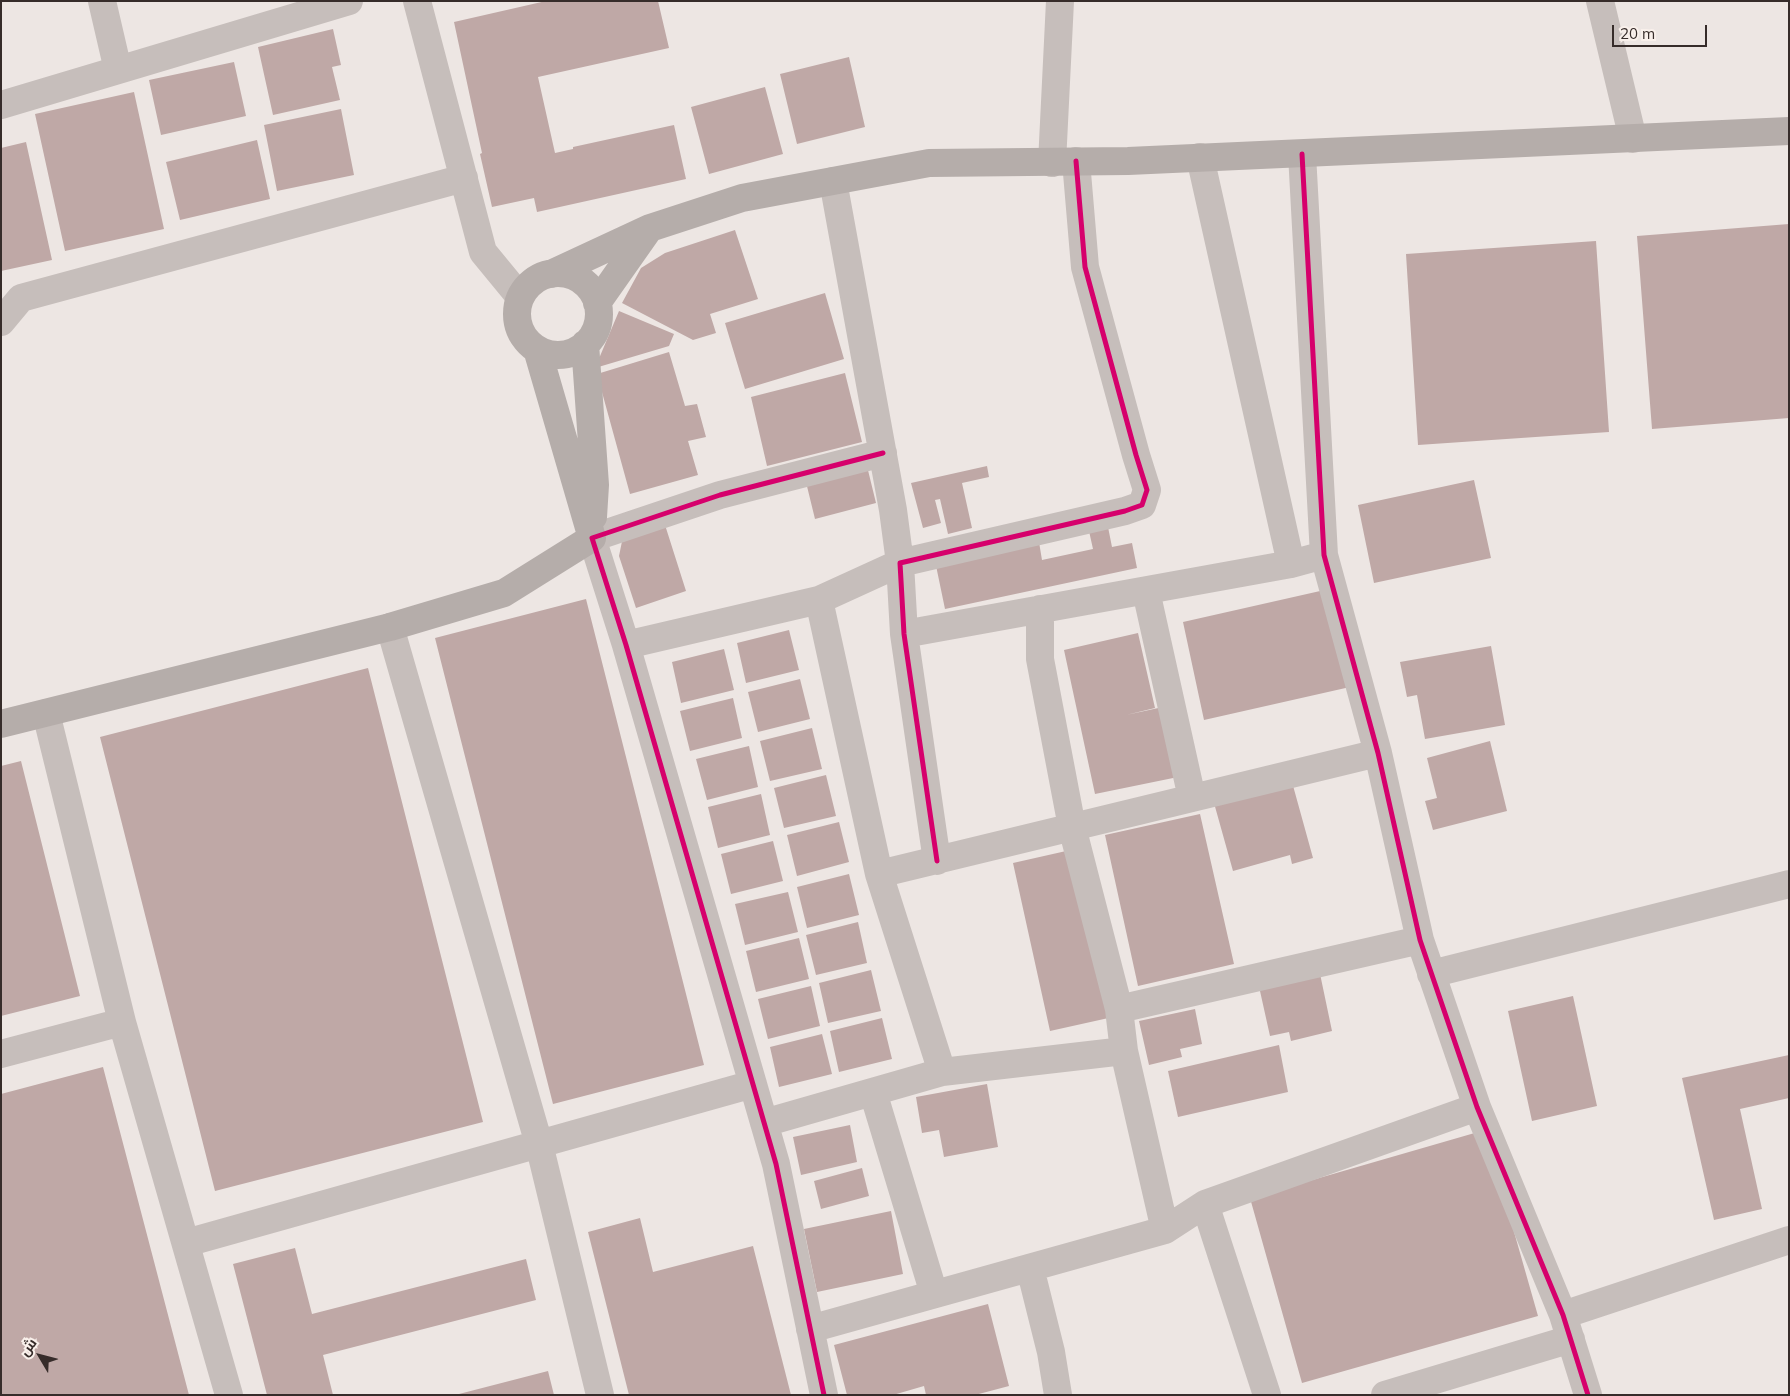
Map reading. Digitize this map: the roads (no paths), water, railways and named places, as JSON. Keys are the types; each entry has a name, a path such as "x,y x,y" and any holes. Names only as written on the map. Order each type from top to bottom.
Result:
{"main road":[{"path":"551,274 563,273 575,276 585,283 597,303 599,314 597,326 585,344 574,351 562,355 549,354 537,349 528,342 521,332 517,320 517,308 520,297 528,286 538,278 551,274 650,228 742,198 928,163 1064,162 1302,154 1789,131"},
{"path":"597,303 650,228"},
{"path":"585,344 595,485 592,538"},
{"path":"537,349 592,538"},
{"path":"1,724 390,627 504,593 592,538"}],"street":[{"path":"102,1 118,70"},
{"path":"1,105 349,1"},
{"path":"417,1 484,252 520,297"},
{"path":"626,645 819,600 900,563 1142,505 1147,490 1085,266 1064,162 1060,1"},
{"path":"1600,1 1634,139"},
{"path":"1302,154 1324,556 1378,753 1420,940 1477,1107 1567,1327 1588,1395"},
{"path":"1200,157 1291,564"},
{"path":"1,322 21,298 464,178"},
{"path":"833,181 893,510 900,563 904,634 937,860"},
{"path":"824,1395 776,1164 626,645 592,538 720,495 883,453"},
{"path":"904,634 1146,591 1324,556"},
{"path":"1146,591 1192,798"},
{"path":"819,600 879,874 942,1072"},
{"path":"1040,609 1040,659 1072,827 1119,1009 1124,1051 1165,1230"},
{"path":"390,627 540,1144 600,1395"},
{"path":"46,713 122,1022 229,1395"},
{"path":"879,874 1378,753"},
{"path":"1431,974 1789,884"},
{"path":"1119,1009 1420,940"},
{"path":"1,1054 122,1022"},
{"path":"764,1123 942,1072 1124,1051"},
{"path":"186,1243 753,1084"},
{"path":"873,1092 934,1294"},
{"path":"810,1329 1165,1230 1205,1204 1477,1107"},
{"path":"1205,1204 1267,1395"},
{"path":"1385,1395 1567,1327 1789,1240"},
{"path":"1030,1268 1058,1395"}]}
